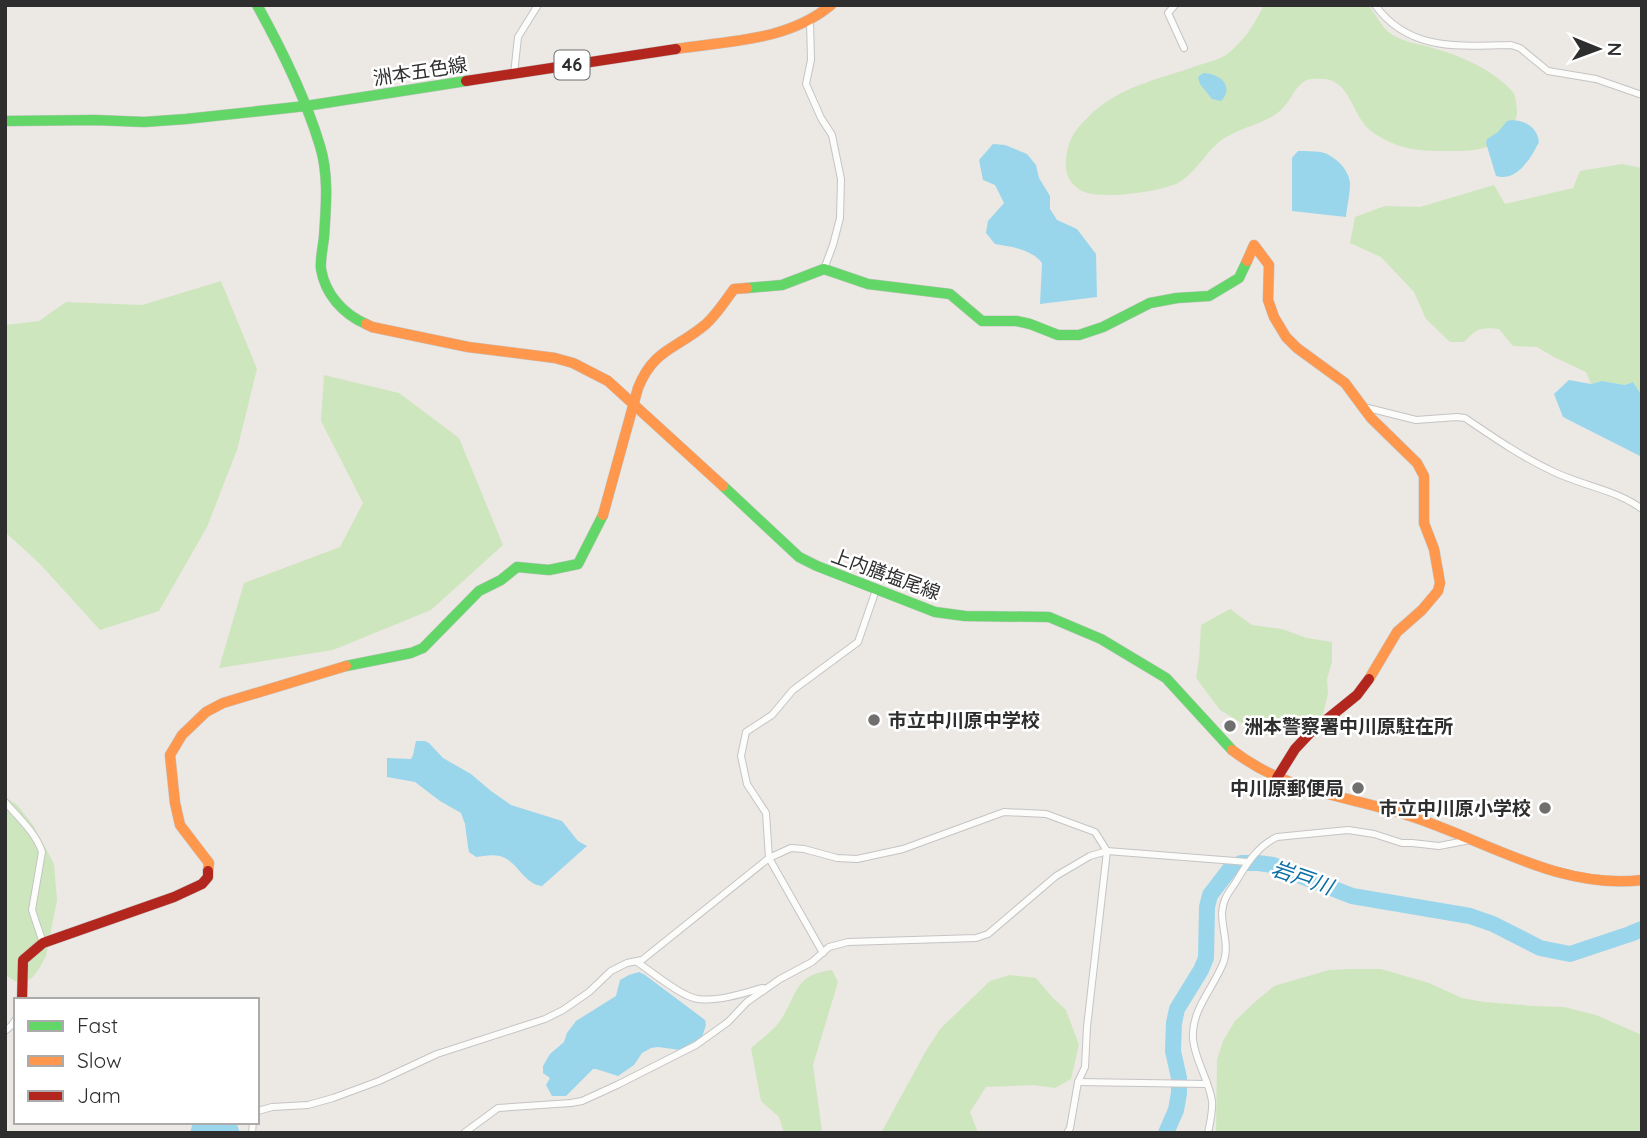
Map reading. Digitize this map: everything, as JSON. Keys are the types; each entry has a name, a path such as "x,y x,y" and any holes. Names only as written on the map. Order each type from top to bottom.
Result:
{"street":[{"name":"上内膳塩尾線","path":"257,5 285,56 321,149 325,180 322,274 341,309 356,320 403,335 573,363 608,381 799,557 935,612 965,616 1049,617 1101,639 1167,678 1230,748 1277,778 1323,794 1407,815 1574,877 1614,882 1642,880"},
{"path":"514,74 519,37 538,5"},
{"name":"洲本五色線","path":"5,121 186,119 306,106 754,37 793,29 810,21 831,5"},
{"path":"1175,5 1168,13 1184,48"},
{"path":"1375,5 1403,32 1422,40 1449,46 1511,45 1520,48 1548,71 1596,79 1642,95"},
{"path":"810,21 811,60 806,84 832,135 841,179 840,218 824,269"},
{"path":"22,998 23,960 43,943 174,897 202,884 208,877 208,863 180,824 170,755 182,736 206,712 223,703 348,665 411,653 423,648 479,591 501,580 517,567 549,570 578,564 601,521 638,387 648,365 666,349 705,325 734,289 782,285 824,269 868,284 950,294 982,321 1016,321 1058,335 1079,335 1103,327 1150,303 1209,296 1239,278 1254,245 1269,265 1268,300 1286,337 1345,383 1371,418 1417,463 1424,477 1424,523 1434,549 1440,583 1438,591 1422,610 1398,632 1374,673 1357,695 1310,733 1295,749 1277,778"},
{"path":"1363,407 1416,420 1457,416 1465,418 1553,472 1604,489 1630,500 1642,509"},
{"path":"823,953 769,858 765,813 747,784 741,756 746,732 772,715 793,690 858,642 876,590"},
{"path":"5,802 35,838 42,852 32,910 43,943"},
{"path":"259,1111 272,1107 308,1105 333,1098 379,1081 437,1054 564,1010 589,992 611,971 627,963 642,960 769,858 791,848 837,858 857,859 904,849 1004,812 1046,814 1096,832 1107,851 1085,1067 1078,1082 1067,1133"},
{"path":"1208,1133 1212,1101 1193,1041 1194,1023 1225,957 1223,902 1248,862 1269,841 1277,838 1348,830 1374,834 1402,843 1439,846 1472,840"},
{"path":"464,1133 498,1108 582,1101 696,1045 728,1022 747,1002 780,979 813,962 829,947 848,942 975,939 988,934 1056,876 1090,856 1107,851 1248,862"},
{"path":"637,962 685,995 697,999 715,999 768,987"},
{"path":"1078,1082 1207,1084"}],"green space":[{"path":"1264,5 1368,5 1385,28 1396,37 1464,59 1506,85 1513,92 1516,102 1514,123 1509,132 1492,144 1469,151 1407,148 1389,142 1371,131 1340,86 1332,81 1311,79 1303,82 1284,108 1273,116 1223,139 1178,183 1143,192 1114,195 1089,193 1075,186 1066,171 1069,143 1088,117 1100,106 1126,91 1226,55 1248,32"},
{"path":"1622,164 1642,168 1642,396 1633,382 1625,385 1602,381 1591,384 1586,372 1537,347 1513,346 1499,329 1483,329 1464,342 1450,342 1426,319 1414,292 1381,257 1350,243 1355,217 1385,206 1420,207 1494,185 1505,204 1573,188 1580,171"},
{"path":"221,281 257,369 237,450 207,527 159,611 100,630 39,563 5,532 5,325 39,321 66,302 142,305"},
{"path":"324,375 399,393 459,438 503,545 431,610 333,650 219,668 244,583 340,547 363,503 321,421"},
{"path":"1230,609 1252,625 1282,629 1307,638 1332,642 1332,662 1323,715 1294,728 1263,736 1220,710 1196,678 1201,625"},
{"path":"5,797 17,805 33,825 54,864 57,900 46,956 33,977 25,982 15,981 5,975"},
{"path":"1381,969 1429,983 1462,998 1484,1002 1564,1007 1596,1015 1642,1035 1642,1133 1216,1133 1217,1060 1223,1041 1235,1021 1274,986 1329,970"},
{"path":"832,970 838,982 813,1065 822,1131 828,1133 784,1133 779,1117 761,1101 751,1048 777,1025 803,981 810,976"},
{"path":"1010,975 1036,978 1066,1010 1079,1045 1071,1079 1055,1088 1033,1085 986,1087 970,1112 978,1133 881,1133 941,1028 990,981"}],"water":[{"path":"1203,73 1215,75 1224,82 1226,91 1221,101 1212,99 1200,84 1198,77"},
{"path":"1507,121 1530,126 1536,132 1539,142 1517,172 1504,177 1496,176 1487,139 1498,132"},
{"path":"993,144 1005,145 1027,154 1036,165 1039,178 1050,196 1050,209 1057,220 1077,229 1096,254 1097,297 1040,304 1042,263 1027,252 995,244 986,233 988,221 1004,203 995,185 983,180 979,160"},
{"path":"1298,151 1326,154 1336,159 1344,168 1350,183 1346,217 1292,211 1292,158"},
{"path":"1569,380 1591,384 1602,381 1625,385 1633,382 1642,396 1642,457 1563,417 1554,394"},
{"path":"416,741 429,743 443,758 471,774 511,805 562,821 578,841 587,846 542,886 530,881 500,856 476,857 469,852 461,813 415,782 387,777 387,758 411,759"},
{"path":"639,972 705,1020 702,1037 680,1050 651,1048 618,1076 593,1069 566,1096 552,1096 546,1085 550,1078 543,1073 543,1066 550,1054 564,1042 576,1021 616,996 620,980"},
{"path":"192,1124 237,1124 240,1133 190,1133"}],"waterway":[{"name":"岩戸川","path":"1166,1133 1176,1110 1179,1093 1179,1078 1173,1051 1177,1009 1206,958 1207,907 1210,895 1230,869 1241,863 1273,865 1352,896 1470,916 1493,924 1540,948 1570,954 1642,929"}],"traffic: fast":[{"path":"257,5 300,91 323,157 326,191 321,269 326,287 343,309 366,324"},
{"path":"5,121 144,122 186,119 306,106 466,81"},
{"path":"747,288 782,285 824,269 868,284 950,294 982,321 1016,321 1058,335 1079,335 1103,327 1150,303 1209,296 1239,278 1247,261"},
{"path":"723,486 799,557 817,566 935,612 965,616 1049,617 1101,639 1166,678 1232,750"},
{"path":"346,666 411,653 423,648 479,591 501,580 517,567 549,570 578,564 603,515"}],"traffic: slow":[{"path":"676,49 777,33 814,17 831,5"},
{"path":"1247,261 1254,245 1269,265 1268,300 1286,337 1345,383 1371,418 1417,463 1424,476 1424,523 1434,549 1440,583 1438,591 1422,610 1397,632 1369,679"},
{"path":"603,515 638,388 644,375 667,350 706,324 734,289 747,288"},
{"path":"366,324 468,347 555,358 573,363 608,381 723,486"},
{"path":"208,871 209,863 180,825 175,803 170,755 182,735 206,712 223,703 346,666"},
{"path":"1232,750 1252,764 1294,784 1407,815 1551,870 1611,881 1642,880"}],"traffic: jam":[{"path":"466,81 676,49"},
{"path":"1277,778 1295,749 1310,733 1357,695 1369,679"},
{"path":"22,998 23,960 43,943 174,897 202,884 208,877 208,871"}],"place":[{"name":"市立中川原中学校","path":"874,720"},
{"name":"洲本警察署中川原駐在所","path":"1230,726"},
{"name":"中川原郵便局","path":"1358,788"},
{"name":"市立中川原小学校","path":"1545,808"}]}
